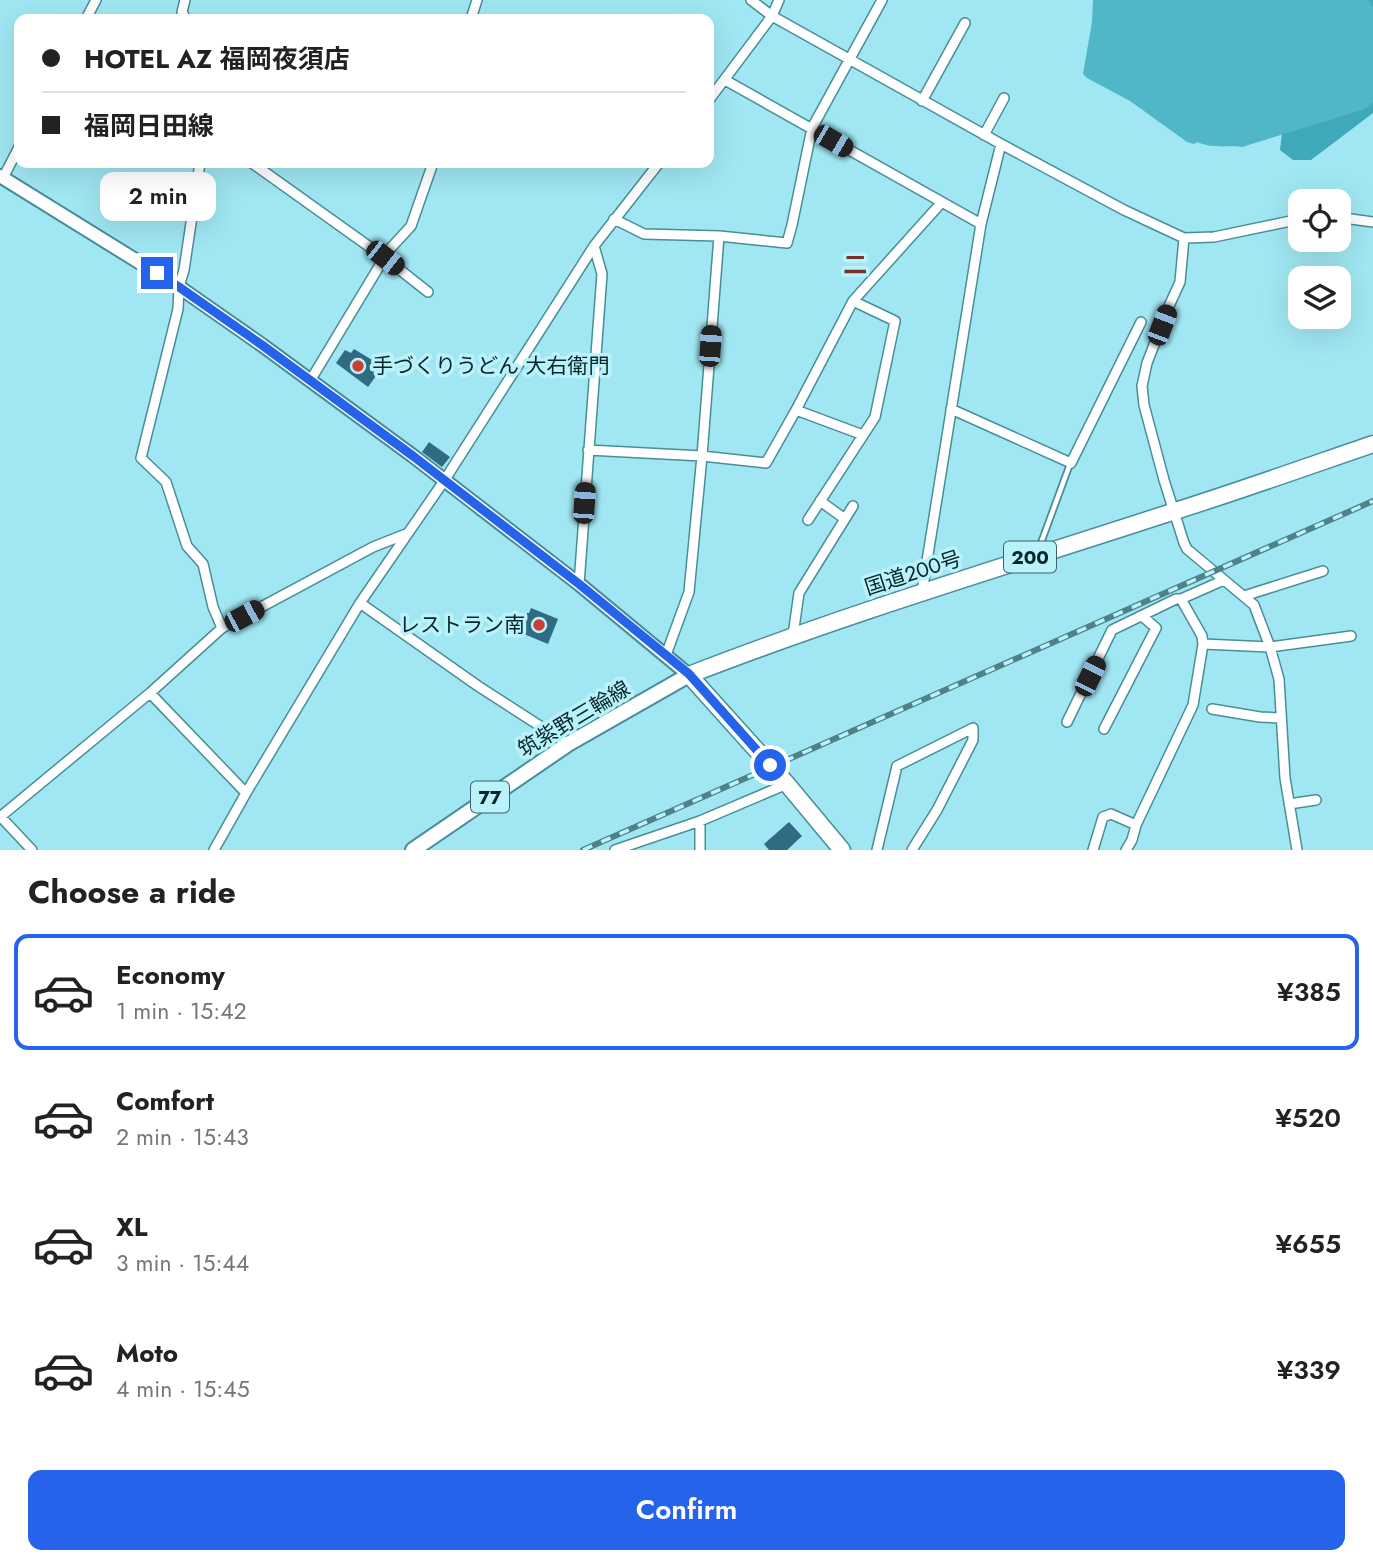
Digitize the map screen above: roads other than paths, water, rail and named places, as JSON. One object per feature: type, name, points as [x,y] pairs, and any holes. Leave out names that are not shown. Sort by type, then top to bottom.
[{"type":"highway","name":"国道200号","points":[[689,674],[793,635],[1373,444]]},
{"type":"highway","points":[[689,674],[788,784],[842,850]]},
{"type":"main road","points":[[1,177],[179,287],[310,381],[413,456],[579,584],[689,674]]},
{"type":"main road","name":"筑紫野三輪線","points":[[413,850],[568,744],[689,674]]},
{"type":"street","points":[[751,0],[772,16],[922,101],[1124,210],[1184,239],[1214,237],[1288,222]]},
{"type":"street","points":[[714,94],[772,16],[779,0]]},
{"type":"street","points":[[614,219],[644,234],[719,236],[787,243],[811,128],[882,0]]},
{"type":"street","points":[[922,101],[965,23]]},
{"type":"street","points":[[725,80],[981,224]]},
{"type":"street","points":[[984,135],[1004,98]]},
{"type":"street","points":[[922,592],[981,224],[1001,144]]},
{"type":"street","points":[[1,177],[14,155]]},
{"type":"street","points":[[199,168],[179,287],[178,309],[141,458],[166,482],[187,546],[204,564],[213,607],[222,628]]},
{"type":"street","points":[[259,168],[428,292]]},
{"type":"street","points":[[310,381],[389,250],[411,226],[431,168]]},
{"type":"street","points":[[214,850],[360,603],[444,481],[594,246],[655,168]]},
{"type":"street","points":[[588,450],[702,456],[766,463],[853,301],[942,202]]},
{"type":"street","points":[[1351,219],[1373,222]]},
{"type":"street","points":[[666,655],[689,592],[719,236]]},
{"type":"street","points":[[1184,239],[1180,282],[1152,352],[1142,386],[1144,405],[1173,512],[1187,549],[1254,605],[1270,647],[1279,679],[1285,778],[1297,850]]},
{"type":"street","points":[[579,584],[602,275],[594,246]]},
{"type":"street","points":[[808,520],[875,417],[895,321],[853,301]]},
{"type":"street","points":[[951,409],[1071,463],[1141,322]]},
{"type":"street","points":[[796,410],[863,435]]},
{"type":"street","points":[[820,501],[845,519]]},
{"type":"street","points":[[793,635],[799,593],[853,506]]},
{"type":"street","points":[[32,850],[0,817],[150,693],[222,628],[373,547],[408,533]]},
{"type":"street","points":[[1244,596],[1323,571]]},
{"type":"street","points":[[1067,722],[1112,630],[1176,599],[1224,580]]},
{"type":"street","points":[[1126,850],[1193,705],[1203,643],[1202,636],[1181,599]]},
{"type":"street","points":[[360,603],[478,686],[568,744]]},
{"type":"street","points":[[1104,729],[1156,628],[1142,615]]},
{"type":"street","points":[[1203,643],[1270,647],[1351,636]]},
{"type":"street","points":[[150,693],[246,793]]},
{"type":"street","points":[[1212,709],[1281,718]]},
{"type":"street","points":[[877,850],[897,766],[973,728],[973,740],[937,810],[912,850]]},
{"type":"street","points":[[615,850],[700,821],[788,784]]},
{"type":"street","points":[[1289,804],[1316,800]]},
{"type":"street","points":[[1093,850],[1103,817],[1111,814],[1136,825]]},
{"type":"street","points":[[700,821],[700,850]]},
{"type":"lane","points":[[1036,555],[1071,463]]},
{"type":"railway","points":[[583,850],[1373,501]]},
{"type":"place","name":"手づくりうどん 大右衛門","points":[[358,366]]},
{"type":"place","name":"レストラン南","points":[[539,625]]},
{"type":"district","name":"二","points":[[855,265]]}]
